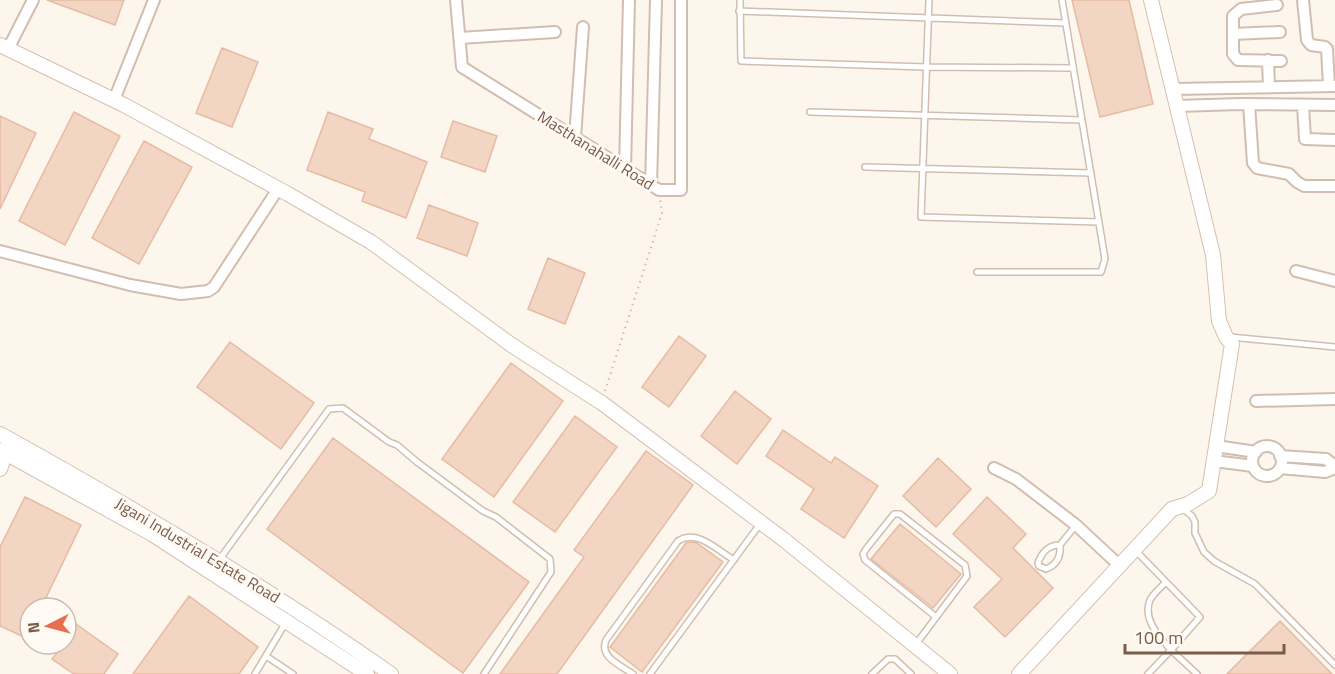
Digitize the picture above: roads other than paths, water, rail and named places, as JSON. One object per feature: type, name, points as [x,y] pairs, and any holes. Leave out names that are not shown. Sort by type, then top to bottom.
[{"type":"street","points":[[33,0],[4,47],[114,100],[371,242],[513,346],[602,403],[761,523],[950,674]]},
{"type":"street","points":[[114,100],[154,0]]},
{"type":"street","name":"Masthanahalli Road","points":[[456,0],[462,67],[655,187]]},
{"type":"street","points":[[625,169],[629,0]]},
{"type":"street","points":[[656,0],[655,187],[681,190],[681,0]]},
{"type":"street","points":[[1019,674],[1172,509],[1188,504],[1209,491],[1232,344],[1226,337],[1220,321],[1213,255],[1151,0]]},
{"type":"street","points":[[1173,89],[1332,86],[1327,49],[1311,45],[1307,40],[1303,0]]},
{"type":"street","points":[[1276,5],[1241,9],[1233,16],[1235,58],[1238,60],[1281,61]]},
{"type":"street","points":[[575,137],[583,27]]},
{"type":"street","points":[[460,38],[555,32]]},
{"type":"street","points":[[1233,34],[1280,32]]},
{"type":"street","points":[[1268,60],[1269,87]]},
{"type":"street","points":[[1239,88],[1244,104],[1253,163],[1257,168],[1290,174],[1304,186],[1335,186]]},
{"type":"street","points":[[1303,105],[1305,140],[1335,140]]},
{"type":"street","points":[[1177,106],[1335,105]]},
{"type":"street","points":[[0,251],[130,285],[181,294],[208,291],[214,287],[278,189]]},
{"type":"street","points":[[1296,271],[1335,281]]},
{"type":"street","points":[[1256,401],[1335,399]]},
{"type":"street","points":[[0,469],[4,444]]},
{"type":"street","name":"Jigani Industrial Estate Road","points":[[4,444],[219,560],[321,625],[391,674]]},
{"type":"street","name":"Jigani Industrial Estate Road","points":[[4,444],[152,534],[367,674]]},
{"type":"street","points":[[1216,446],[1256,452]]},
{"type":"street","points":[[1280,456],[1280,468],[1276,473],[1267,476],[1258,473],[1253,466],[1253,457],[1256,452],[1270,447],[1280,456],[1326,459],[1335,467],[1325,472],[1280,468]]},
{"type":"street","points":[[1214,460],[1253,466]]},
{"type":"street","points":[[994,468],[1016,479],[1076,525],[1120,566]]},
{"type":"lane","points":[[740,0],[741,61],[926,67],[1073,68]]},
{"type":"lane","points":[[929,0],[921,217],[1099,222]]},
{"type":"lane","points":[[977,272],[1101,272],[1105,259],[1062,0]]},
{"type":"lane","points":[[739,11],[1066,23]]},
{"type":"lane","points":[[810,112],[1082,120]]},
{"type":"lane","points":[[865,167],[1091,173]]},
{"type":"lane","points":[[1226,337],[1335,347]]},
{"type":"lane","points":[[219,560],[329,410],[343,408],[389,442],[397,445],[483,511],[496,517],[550,559],[551,572],[484,674]]},
{"type":"lane","points":[[1180,507],[1192,516],[1195,522],[1195,533],[1204,552],[1214,561],[1255,584],[1335,665]]},
{"type":"lane","points":[[915,646],[967,576],[965,565],[900,514],[894,514],[866,549],[863,554],[865,560],[936,617]]},
{"type":"lane","points":[[650,674],[761,523]]},
{"type":"lane","points":[[1060,545],[1053,545],[1044,552],[1039,566],[1046,569],[1058,561],[1061,552],[1060,545],[1076,525]]},
{"type":"lane","points":[[633,674],[605,654],[603,647],[678,541],[686,536],[696,536],[734,560]]},
{"type":"lane","points":[[1135,550],[1200,617],[1148,674]]},
{"type":"lane","points":[[1166,582],[1150,600],[1149,616],[1153,629],[1197,674]]},
{"type":"lane","points":[[255,674],[287,621]]},
{"type":"lane","points":[[266,656],[293,674]]},
{"type":"lane","points":[[872,674],[888,659],[895,659],[911,674]]}]
